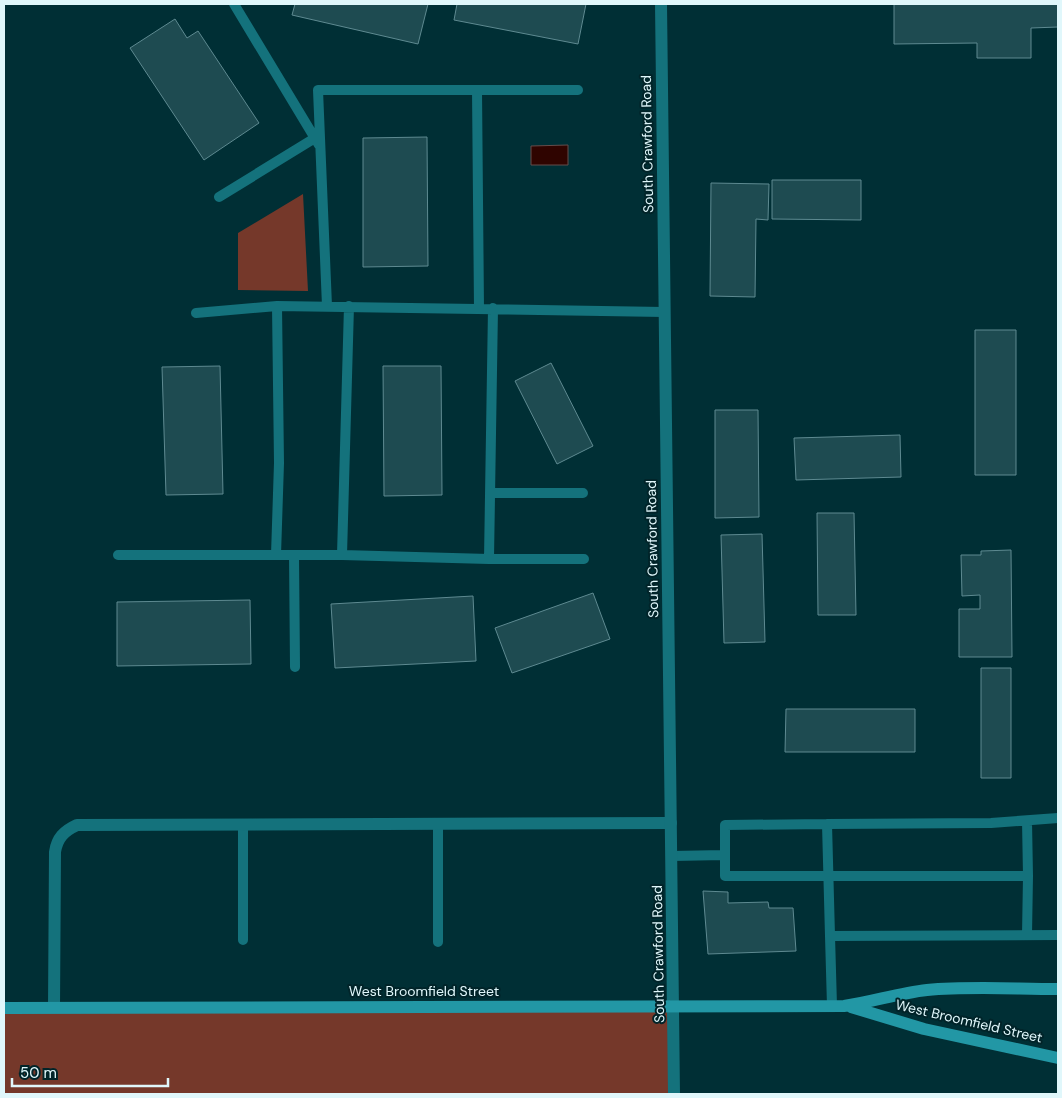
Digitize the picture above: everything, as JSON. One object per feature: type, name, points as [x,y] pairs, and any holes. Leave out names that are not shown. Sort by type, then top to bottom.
[{"type":"main road","name":"West Broomfield Street","points":[[4,1008],[838,1006],[943,989],[1058,989]]},
{"type":"main road","name":"West Broomfield Street","points":[[838,1006],[924,1029],[1058,1058]]},
{"type":"street","name":"South Crawford Road","points":[[661,4],[674,1094]]},
{"type":"street","points":[[54,1007],[55,852],[59,839],[65,832],[77,825],[671,824]]},
{"type":"lane","points":[[234,4],[317,143]]},
{"type":"lane","points":[[327,306],[317,143],[318,90],[578,90]]},
{"type":"lane","points":[[477,90],[478,308]]},
{"type":"lane","points":[[219,197],[317,143]]},
{"type":"lane","points":[[196,313],[277,306],[664,312]]},
{"type":"lane","points":[[276,555],[279,463],[277,306]]},
{"type":"lane","points":[[342,555],[349,306]]},
{"type":"lane","points":[[489,559],[493,308]]},
{"type":"lane","points":[[490,493],[583,493]]},
{"type":"lane","points":[[118,555],[342,555],[489,559],[584,559]]},
{"type":"lane","points":[[294,555],[295,667]]},
{"type":"lane","points":[[1028,876],[724,876],[724,825],[1027,821],[1058,818]]},
{"type":"lane","points":[[1027,821],[1027,935]]},
{"type":"lane","points":[[243,824],[243,940]]},
{"type":"lane","points":[[827,824],[830,936],[838,1006]]},
{"type":"lane","points":[[438,825],[438,942]]},
{"type":"lane","points":[[672,856],[724,855]]},
{"type":"lane","points":[[830,936],[1058,935]]},
{"type":"shaded area","points":[[568,145],[568,165],[531,165],[531,146]]},
{"type":"shaded area","points":[[303,194],[308,291],[238,290],[238,233]]},
{"type":"shaded area","points":[[4,1012],[676,1012],[676,1094],[4,1094]]},
{"type":"building","points":[[295,4],[428,4],[418,44],[292,15]]},
{"type":"building","points":[[457,4],[586,4],[578,44],[454,20]]},
{"type":"building","points":[[894,4],[1058,4],[1058,27],[1031,28],[1031,58],[977,58],[977,43],[894,44]]},
{"type":"building","points":[[175,19],[187,38],[198,31],[259,123],[204,160],[130,48]]},
{"type":"building","points":[[427,137],[428,266],[363,267],[363,138]]},
{"type":"building","points":[[772,180],[861,180],[861,220],[772,219]]},
{"type":"building","points":[[711,183],[769,184],[768,220],[756,219],[755,297],[710,296]]},
{"type":"building","points":[[975,330],[1016,330],[1016,475],[975,475]]},
{"type":"building","points":[[551,363],[593,446],[557,464],[515,381]]},
{"type":"building","points":[[220,366],[223,494],[166,495],[162,367]]},
{"type":"building","points":[[383,366],[441,366],[442,495],[384,496]]},
{"type":"building","points":[[715,410],[758,410],[759,517],[715,518]]},
{"type":"building","points":[[900,435],[901,477],[796,480],[794,438]]},
{"type":"building","points":[[817,513],[854,513],[856,615],[818,615]]},
{"type":"building","points":[[762,534],[765,642],[724,643],[721,535]]},
{"type":"building","points":[[1011,550],[1012,657],[959,657],[959,609],[980,609],[980,595],[962,596],[961,555],[981,555],[981,551]]},
{"type":"building","points":[[593,593],[610,639],[512,673],[495,628]]},
{"type":"building","points":[[473,596],[476,661],[335,668],[331,604]]},
{"type":"building","points":[[250,600],[251,664],[117,666],[117,602]]},
{"type":"building","points":[[981,668],[1011,668],[1011,778],[981,778]]},
{"type":"building","points":[[786,709],[915,709],[915,752],[785,752]]},
{"type":"building","points":[[703,891],[728,892],[728,903],[768,902],[769,908],[793,908],[796,951],[708,954]]}]
